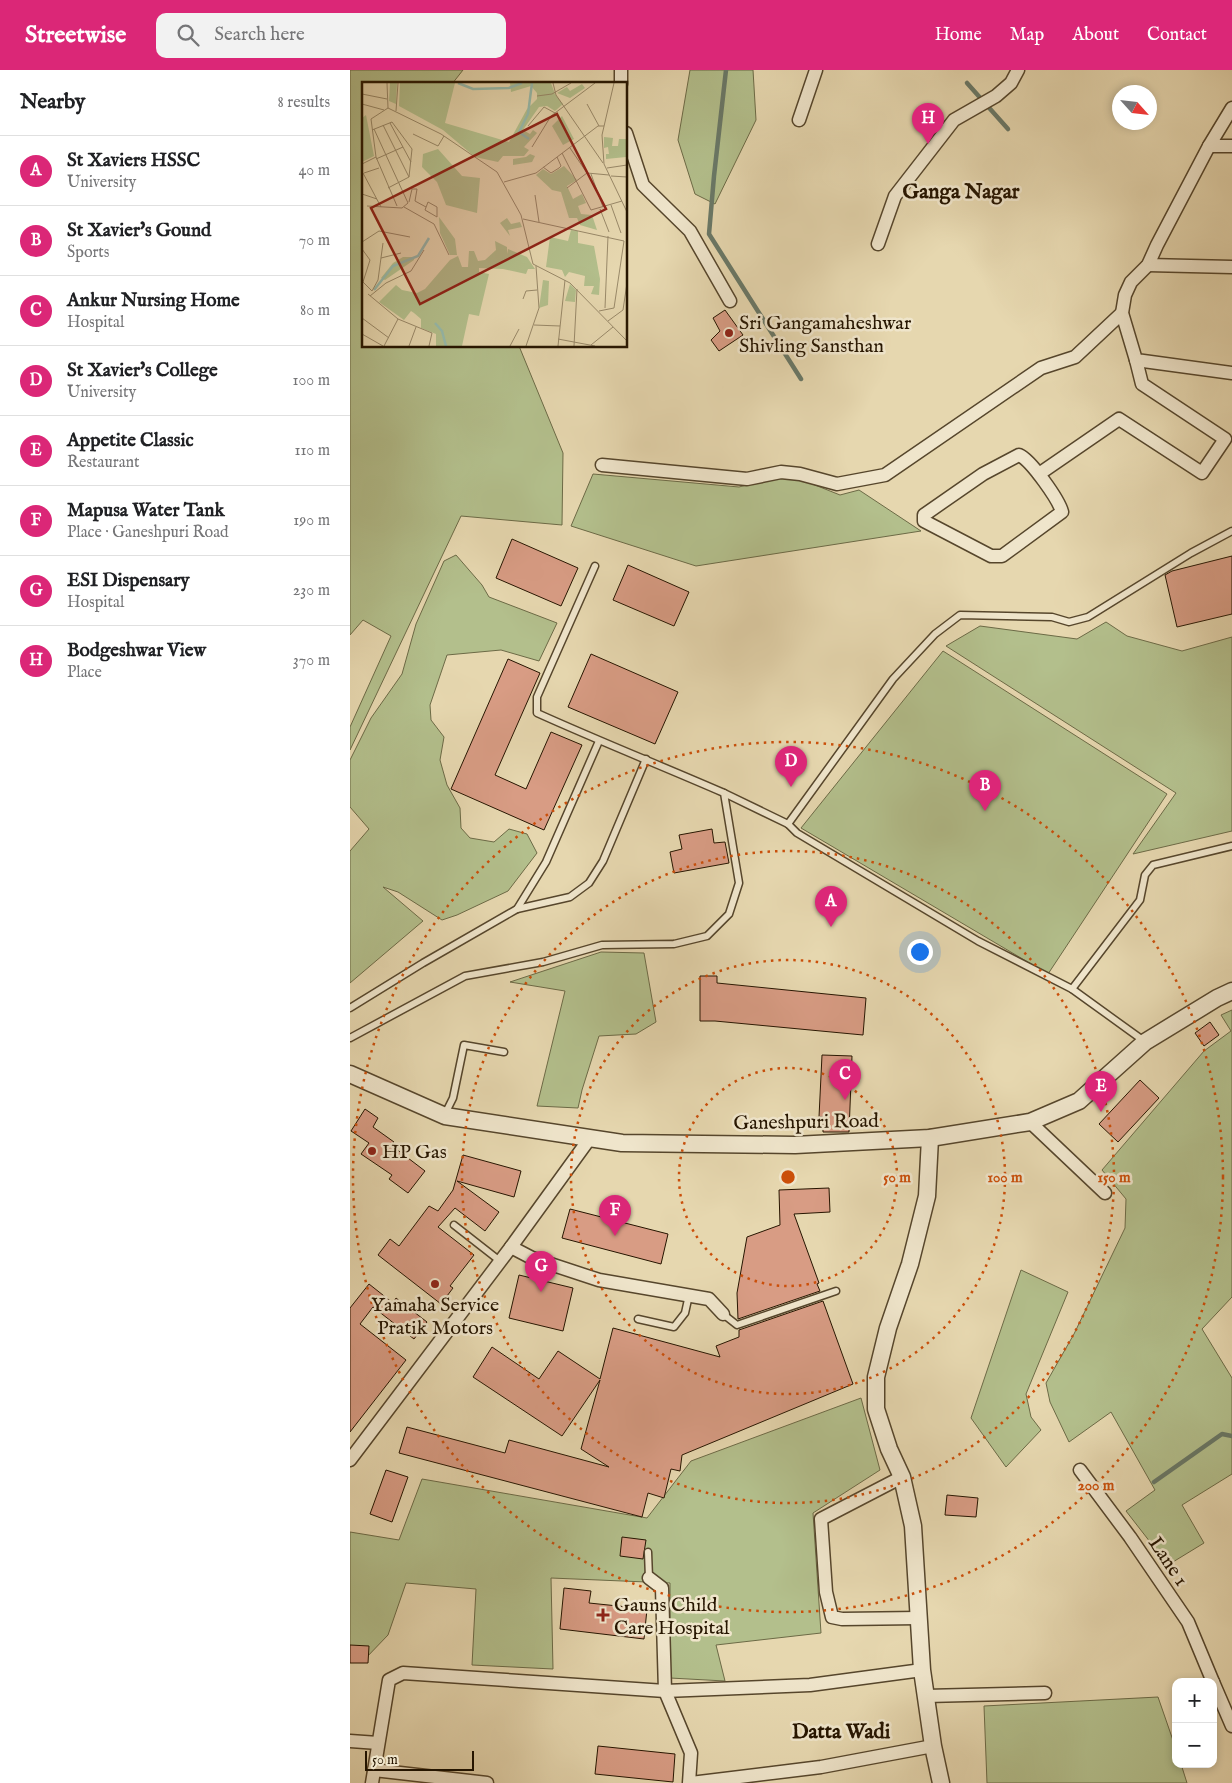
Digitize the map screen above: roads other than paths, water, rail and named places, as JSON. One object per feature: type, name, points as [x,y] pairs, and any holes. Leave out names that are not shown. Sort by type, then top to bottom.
[{"type":"street","points":[[799,120],[816,70]]},
{"type":"street","points":[[878,244],[895,196],[954,120],[996,96],[1011,83],[1018,70]]},
{"type":"street","points":[[1039,474],[1119,419],[1202,473],[1225,439],[1142,384],[1122,313],[1125,295],[1131,282],[1148,265],[1209,146],[1232,108]]},
{"type":"street","points":[[628,139],[643,184],[690,231],[730,302]]},
{"type":"street","points":[[1209,146],[1232,146]]},
{"type":"street","points":[[1148,265],[1232,267]]},
{"type":"street","points":[[602,465],[747,479],[780,472],[800,474],[837,484],[885,475],[1042,368],[1075,357],[1122,313]]},
{"type":"street","points":[[1136,360],[1232,373]]},
{"type":"street","points":[[1020,455],[1026,458],[1039,474],[1062,512],[1002,556],[991,556],[924,521],[924,515],[931,510],[983,474],[1016,456],[1020,455]]},
{"type":"street","name":"Ganeshpuri Road","points":[[350,1074],[445,1116],[622,1143],[795,1145],[930,1138],[1030,1122],[1079,1101],[1146,1042],[1217,998],[1232,991]]},
{"type":"street","points":[[1030,1122],[1105,1192]]},
{"type":"street","points":[[350,1460],[511,1247],[590,1138]]},
{"type":"street","points":[[930,1138],[927,1196],[910,1264],[888,1328],[876,1376],[876,1409],[889,1449],[902,1477],[913,1526],[922,1670],[933,1746],[941,1783]]},
{"type":"street","points":[[511,1247],[532,1258],[599,1280],[710,1299],[723,1314]]},
{"type":"street","name":"Lane 1","points":[[1080,1470],[1130,1536],[1188,1622],[1211,1678]]},
{"type":"street","points":[[902,1477],[821,1519],[826,1592],[832,1617],[842,1619],[919,1618]]},
{"type":"street","points":[[649,1578],[662,1588],[666,1691],[691,1753],[690,1783],[820,1767],[933,1746]]},
{"type":"street","points":[[487,1783],[373,1777],[389,1680],[403,1673],[666,1691],[810,1684],[922,1670]]},
{"type":"street","name":"Lane 1","points":[[1217,1691],[1232,1726]]},
{"type":"street","points":[[926,1696],[1046,1693]]},
{"type":"street","points":[[350,1741],[378,1743]]},
{"type":"lane","points":[[788,824],[893,679],[935,634],[960,615],[1052,617],[1069,622],[1088,617],[1191,553],[1232,531]]},
{"type":"lane","points":[[595,566],[537,697],[537,713],[599,742],[646,759],[724,793],[788,824],[797,833],[978,942],[1072,989],[1146,1042]]},
{"type":"lane","points":[[517,909],[546,862],[599,742]]},
{"type":"lane","points":[[350,1008],[517,909],[570,897],[589,883],[603,861],[646,759]]},
{"type":"lane","points":[[350,1038],[465,976],[544,962],[602,945],[674,944],[707,936],[729,914],[739,883],[724,793]]},
{"type":"lane","points":[[1072,989],[1140,900],[1145,875],[1153,865],[1232,846]]},
{"type":"lane","points":[[445,1116],[453,1098],[464,1045],[504,1052]]},
{"type":"lane","points":[[454,1225],[500,1261]]},
{"type":"lane","points":[[723,1314],[737,1325],[836,1291]]},
{"type":"lane","points":[[638,1319],[674,1327],[685,1313],[689,1295]]},
{"type":"lane","points":[[648,1552],[649,1578]]},
{"type":"waterway","points":[[726,70],[709,234],[801,379]]},
{"type":"waterway","points":[[967,83],[1008,129]]},
{"type":"waterway","points":[[1154,1482],[1222,1434],[1232,1436]]},
{"type":"place","name":"Bodgeshwar View","points":[[928,144]]},
{"type":"place","name":"Sri Gangamaheshwar Shivling Sansthan","points":[[729,333]]},
{"type":"place","name":"St Xavier's College","points":[[791,787]]},
{"type":"place","name":"St Xavier's Gound","points":[[985,811]]},
{"type":"place","name":"St Xaviers HSSC","points":[[831,927]]},
{"type":"place","name":"Ankur Nursing Home","points":[[845,1100]]},
{"type":"place","name":"Appetite Classic","points":[[1101,1112]]},
{"type":"place","name":"HP Gas","points":[[372,1151]]},
{"type":"place","name":"Mapusa Water Tank","points":[[615,1236]]},
{"type":"place","name":"Yamaha Service Pratik Motors","points":[[435,1284]]},
{"type":"place","name":"ESI Dispensary","points":[[541,1292]]},
{"type":"place","name":"Gauns Child Care Hospital","points":[[603,1615]]},
{"type":"district","name":"Ganga Nagar","points":[[961,191]]},
{"type":"district","name":"Datta Wadi","points":[[841,1731]]}]
